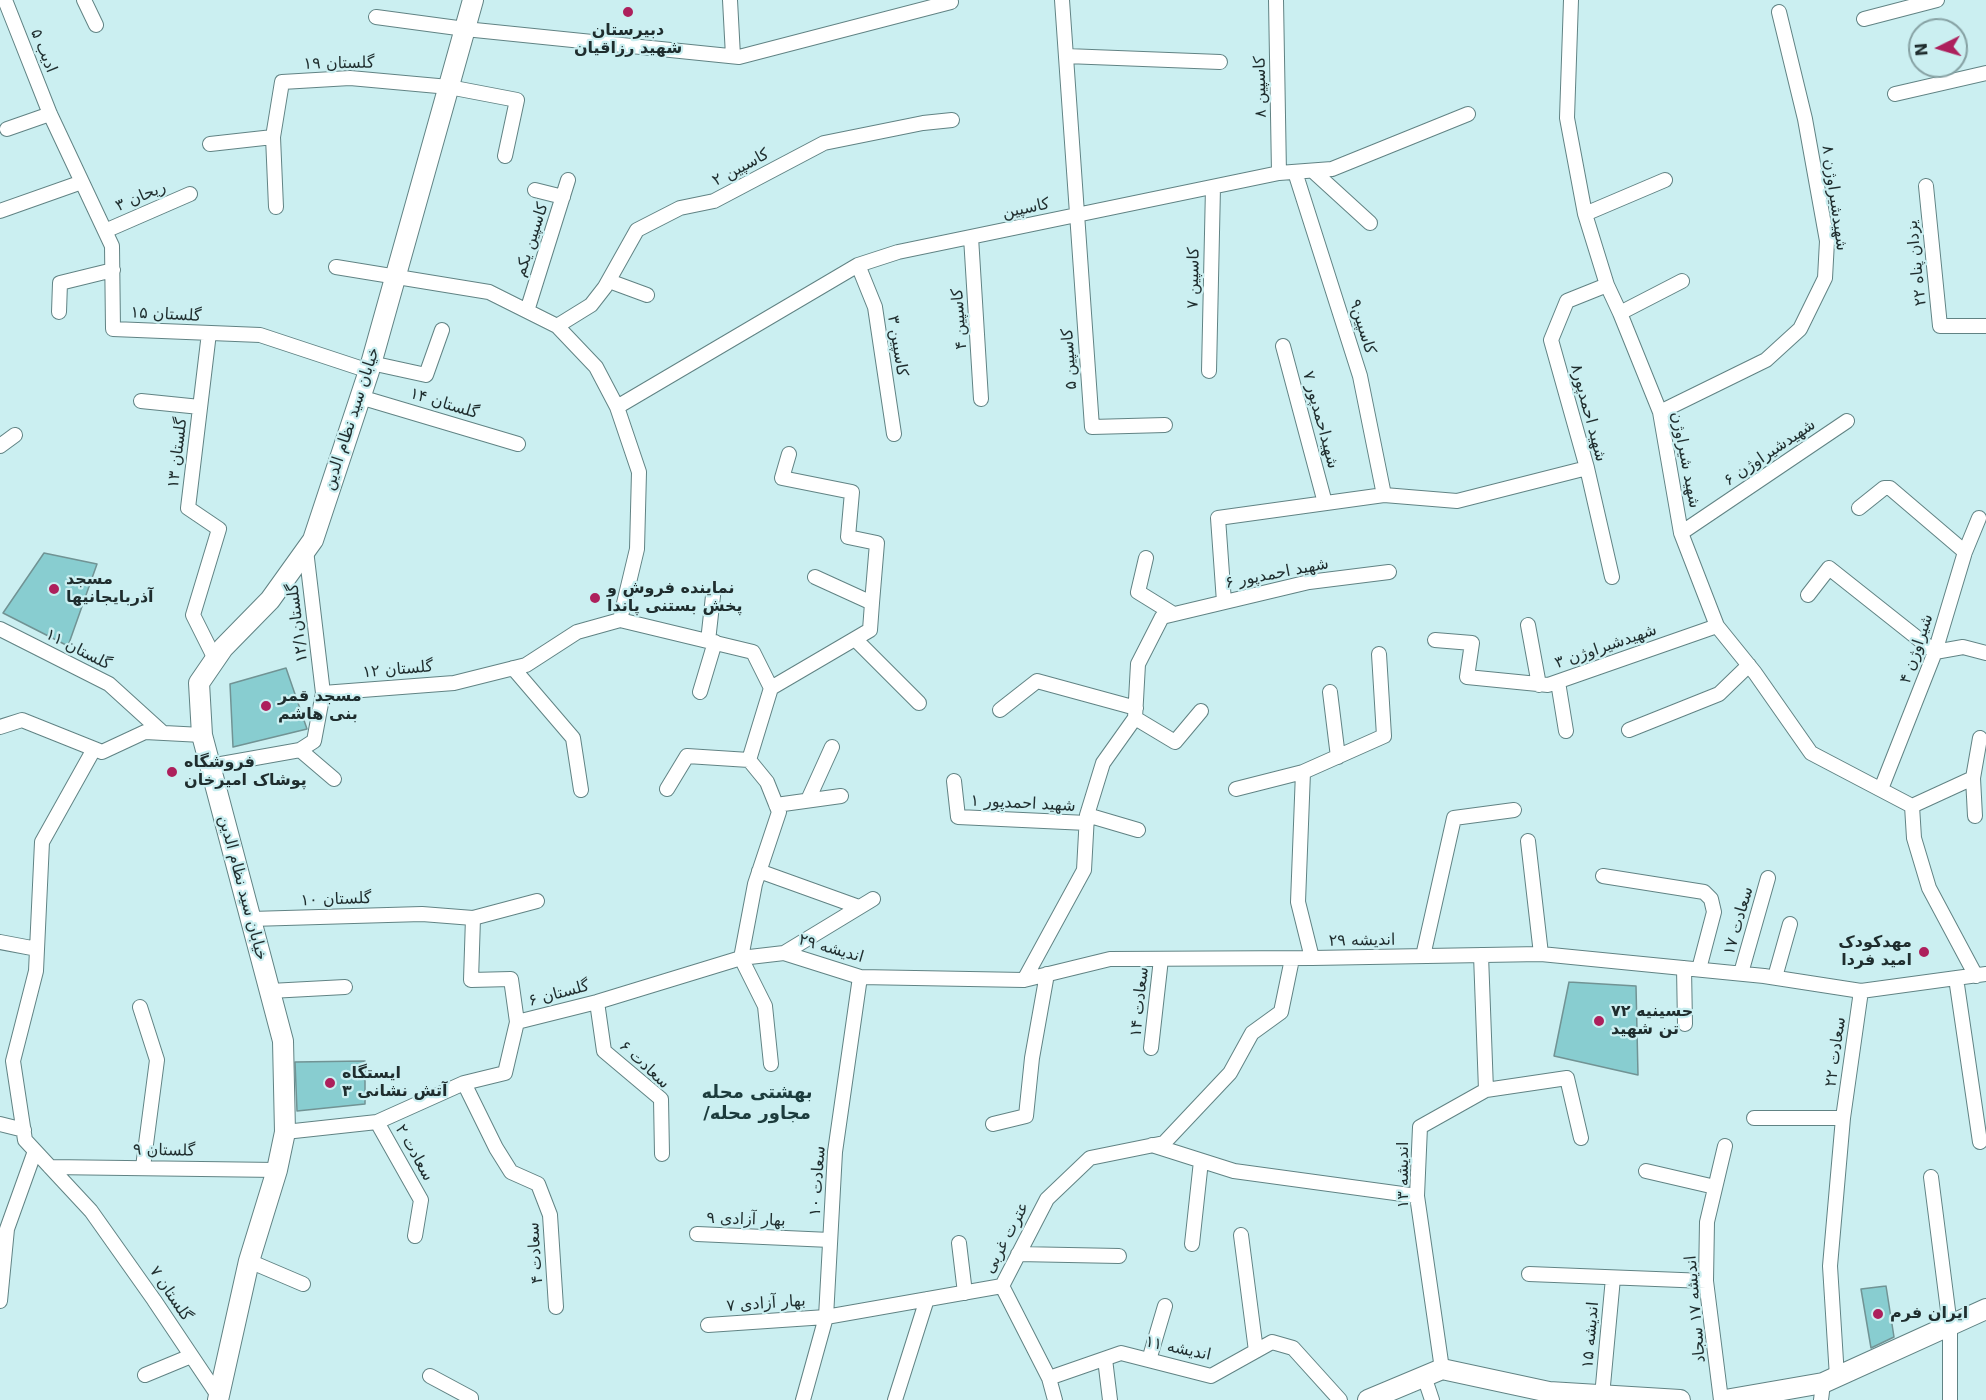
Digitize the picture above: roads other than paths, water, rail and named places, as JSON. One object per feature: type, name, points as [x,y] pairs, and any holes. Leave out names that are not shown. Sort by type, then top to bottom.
[{"type":"main road","name":"خیابان سید نظام الدین","points":[[218,1398],[249,1261],[277,1170],[285,1132],[284,1041],[202,735],[199,683],[223,648],[270,600],[313,540],[370,367],[473,0]]},
{"type":"main road","points":[[1723,1400],[1827,1387],[1986,1309]]},
{"type":"main road","points":[[1368,1400],[1433,1372],[1549,1392],[1680,1400]]},
{"type":"street","name":"ادیب ۵","points":[[5,0],[50,114]]},
{"type":"street","points":[[84,0],[96,25]]},
{"type":"street","points":[[730,0],[733,56]]},
{"type":"street","points":[[1062,0],[1076,216]]},
{"type":"street","name":"کاسپین ۸","points":[[1276,0],[1280,173]]},
{"type":"street","name":"شهید شیراوژن","points":[[1571,0],[1567,118],[1586,214],[1607,285],[1660,412],[1682,533],[1717,626],[1749,665],[1811,753],[1912,806]]},
{"type":"street","points":[[1864,19],[1937,0]]},
{"type":"street","points":[[376,17],[465,29],[740,57],[951,2]]},
{"type":"street","name":"شهیدشیراوژن ۸","points":[[1660,412],[1766,360],[1800,329],[1825,278],[1827,241],[1805,119],[1779,12]]},
{"type":"street","points":[[1066,56],[1220,62]]},
{"type":"street","points":[[1895,94],[1986,73]]},
{"type":"street","name":"گلستان ۱۹","points":[[276,207],[273,137],[282,82],[350,78],[448,87]]},
{"type":"street","points":[[448,87],[517,100],[505,156]]},
{"type":"street","points":[[7,129],[50,114]]},
{"type":"street","name":"گلستان ۱۵","points":[[50,114],[112,246],[113,329],[260,335],[370,367],[426,375],[442,330]]},
{"type":"street","name":"کاسپین","points":[[617,407],[858,265],[898,252],[1280,173],[1332,169],[1468,114]]},
{"type":"street","name":"کاسپین ۲","points":[[557,326],[591,305],[609,281],[637,230],[680,208],[714,201],[824,142],[923,123],[952,120]]},
{"type":"street","points":[[210,144],[273,137]]},
{"type":"street","points":[[1313,171],[1371,223]]},
{"type":"street","name":"کاسپین۹","points":[[1295,172],[1360,376],[1384,495]]},
{"type":"street","name":"کاسپین یکم","points":[[527,311],[568,180]]},
{"type":"street","points":[[1586,214],[1665,180]]},
{"type":"street","points":[[0,211],[82,182]]},
{"type":"street","name":"یزدان پناه ۲۲","points":[[1926,186],[1940,326],[1986,326]]},
{"type":"street","name":"کاسپین ۷","points":[[1209,371],[1213,187]]},
{"type":"street","points":[[534,190],[563,197]]},
{"type":"street","name":"ریحان ۳","points":[[105,231],[190,194]]},
{"type":"street","name":"کاسپین ۵","points":[[1076,216],[1092,427],[1165,425]]},
{"type":"street","name":"کاسپین ۴","points":[[971,237],[981,399]]},
{"type":"street","name":"کاسپین ۳","points":[[858,265],[875,307],[894,434]]},
{"type":"street","points":[[336,267],[489,292],[557,326],[596,367],[617,407],[639,472],[637,549],[620,620],[753,652],[771,688]]},
{"type":"street","points":[[59,312],[60,283],[112,270]]},
{"type":"street","points":[[609,281],[647,295]]},
{"type":"street","points":[[1620,313],[1682,281]]},
{"type":"street","name":"شهید احمدپور۸","points":[[1607,285],[1568,301],[1551,340],[1587,468],[1612,577]]},
{"type":"street","name":"گلستان ۱۳","points":[[209,333],[188,508],[219,529],[193,615],[215,658]]},
{"type":"street","name":"شهیداحمدپور ۷","points":[[1283,346],[1325,503]]},
{"type":"street","name":"گلستان ۱۴","points":[[360,396],[518,444]]},
{"type":"street","points":[[141,401],[200,407]]},
{"type":"street","name":"شهیدشیراوژن ۶","points":[[1682,533],[1847,421]]},
{"type":"street","points":[[0,446],[15,435]]},
{"type":"street","points":[[748,760],[771,688],[870,630],[877,543],[848,537],[852,492],[782,478],[789,454]]},
{"type":"street","points":[[1224,602],[1218,518],[1384,495],[1457,501],[1587,468]]},
{"type":"street","points":[[1859,508],[1884,488],[1890,488],[1965,552]]},
{"type":"street","name":"شیراوژن ۴","points":[[1881,789],[1935,652],[1965,552],[1979,518]]},
{"type":"street","name":"گلستان۱۲/۱","points":[[306,550],[323,693]]},
{"type":"street","points":[[1146,558],[1138,592],[1172,613]]},
{"type":"street","points":[[1808,595],[1829,568],[1935,652],[1963,647],[1986,653]]},
{"type":"street","name":"شهید احمدپور ۶","points":[[1172,613],[1309,582],[1389,572]]},
{"type":"street","points":[[815,577],[872,603]]},
{"type":"street","points":[[700,692],[711,642],[713,596]]},
{"type":"street","points":[[1024,980],[1084,870],[1087,819],[1103,763],[1136,713],[1138,664],[1161,616],[1172,613]]},
{"type":"street","name":"گلستان ۱۲","points":[[323,693],[454,682],[526,665],[577,632],[620,620]]},
{"type":"street","points":[[1528,625],[1539,685]]},
{"type":"street","name":"شهیدشیراوژن ۳","points":[[1435,640],[1472,643],[1467,677],[1548,685],[1717,626]]},
{"type":"street","name":"گلستان ۱۱","points":[[0,629],[110,684],[163,733]]},
{"type":"street","points":[[855,639],[919,703]]},
{"type":"street","points":[[1236,789],[1303,772],[1384,736],[1379,654]]},
{"type":"street","points":[[1629,730],[1719,694],[1749,665]]},
{"type":"street","points":[[513,668],[573,738],[581,790]]},
{"type":"street","points":[[1000,710],[1037,681],[1136,713],[1175,742],[1201,711]]},
{"type":"street","points":[[1558,682],[1566,731]]},
{"type":"street","points":[[1330,692],[1338,757]]},
{"type":"street","points":[[210,766],[300,750],[314,741],[323,693]]},
{"type":"street","points":[[0,727],[22,720],[102,752],[145,732],[202,735]]},
{"type":"street","points":[[1975,816],[1973,778],[1980,738]]},
{"type":"street","points":[[808,800],[832,747]]},
{"type":"street","name":"گلستان ۷","points":[[94,749],[42,842],[36,971],[13,1060],[25,1140],[92,1211],[218,1398]]},
{"type":"street","points":[[300,750],[334,779]]},
{"type":"street","points":[[667,789],[687,756],[748,760],[767,782],[779,812],[754,884],[741,958],[765,1006],[771,1064]]},
{"type":"street","points":[[1303,772],[1298,902],[1312,958]]},
{"type":"street","points":[[1973,778],[1912,806],[1914,838],[1929,888],[1981,975]]},
{"type":"street","name":"شهید احمدپور ۱","points":[[954,781],[958,817],[1087,819]]},
{"type":"street","points":[[776,805],[841,796]]},
{"type":"street","points":[[1423,956],[1454,818],[1514,810]]},
{"type":"street","points":[[1087,819],[1138,830]]},
{"type":"street","points":[[1528,842],[1541,954]]},
{"type":"street","points":[[759,871],[860,908]]},
{"type":"street","points":[[1603,876],[1704,892],[1711,899],[1714,912],[1699,969]]},
{"type":"street","name":"سعادت ۱۷","points":[[1741,973],[1768,878]]},
{"type":"street","points":[[784,953],[873,899]]},
{"type":"street","name":"گلستان ۱۰","points":[[250,919],[422,914],[473,918],[537,901]]},
{"type":"street","points":[[473,918],[471,980],[511,979],[517,1022]]},
{"type":"street","points":[[1775,978],[1790,924]]},
{"type":"street","points":[[0,942],[37,949]]},
{"type":"street","name":"اندیشه ۲۹","points":[[741,958],[784,953],[860,976],[1024,980],[1110,960],[1541,954],[1741,973],[1862,991],[1981,975]]},
{"type":"street","points":[[1481,955],[1486,1090]]},
{"type":"street","name":"گلستان ۶","points":[[285,1132],[377,1122],[464,1083],[505,1072],[517,1022],[597,1002],[741,958]]},
{"type":"street","points":[[1292,958],[1281,1012],[1252,1033],[1230,1073],[1158,1144],[1234,1171],[1417,1196]]},
{"type":"street","name":"سعادت ۱۴","points":[[1151,1048],[1161,959]]},
{"type":"street","points":[[1684,968],[1685,1024]]},
{"type":"street","points":[[993,1124],[1026,1116],[1032,1058],[1047,974]]},
{"type":"street","name":"سعادت ۱۰","points":[[803,1400],[826,1317],[835,1152],[860,976]]},
{"type":"street","points":[[1956,978],[1980,1142]]},
{"type":"street","points":[[270,991],[345,987]]},
{"type":"street","name":"سعادت ۲۲","points":[[1827,1387],[1830,1266],[1843,1118],[1862,991]]},
{"type":"street","name":"سعادت ۶","points":[[597,1002],[604,1051],[661,1099],[662,1154]]},
{"type":"street","points":[[140,1008],[157,1060],[143,1167]]},
{"type":"street","name":"اندیشه ۱۳","points":[[1432,1400],[1433,1372],[1417,1196],[1420,1127],[1486,1090],[1567,1078],[1581,1138]]},
{"type":"street","name":"سعادت ۴","points":[[464,1083],[496,1148],[511,1172],[538,1184],[550,1215],[556,1307]]},
{"type":"street","points":[[1754,1118],[1843,1118]]},
{"type":"street","name":"سعادت ۲","points":[[377,1122],[421,1200],[415,1236]]},
{"type":"street","points":[[0,1124],[24,1130]]},
{"type":"street","name":"عترت غربی","points":[[826,1317],[1002,1286],[1047,1199],[1090,1158],[1158,1144]]},
{"type":"street","name":"اندیشه ۱۷ سجاد","points":[[1723,1400],[1706,1281],[1707,1222],[1725,1146]]},
{"type":"street","points":[[0,1301],[8,1229],[35,1151]]},
{"type":"street","points":[[1192,1244],[1201,1161]]},
{"type":"street","name":"گلستان ۹","points":[[50,1167],[277,1170]]},
{"type":"street","points":[[1646,1171],[1715,1187]]},
{"type":"street","points":[[1931,1177],[1950,1326],[1950,1400]]},
{"type":"street","name":"بهار آزادی ۹","points":[[697,1234],[830,1240]]},
{"type":"street","points":[[1241,1235],[1256,1352]]},
{"type":"street","points":[[959,1243],[965,1293]]},
{"type":"street","points":[[1018,1254],[1119,1256]]},
{"type":"street","points":[[249,1261],[303,1284]]},
{"type":"street","points":[[1529,1274],[1706,1281]]},
{"type":"street","name":"اندیشه ۱۵","points":[[1602,1396],[1613,1278]]},
{"type":"street","points":[[1002,1286],[1049,1378],[1055,1400]]},
{"type":"street","points":[[895,1400],[927,1299]]},
{"type":"street","points":[[1149,1360],[1165,1306]]},
{"type":"street","name":"بهار آزادی ۷","points":[[708,1325],[826,1317]]},
{"type":"street","name":"اندیشه ۱۱","points":[[1105,1359],[1121,1353],[1211,1376],[1272,1342],[1293,1348],[1340,1400]]},
{"type":"street","points":[[145,1375],[191,1356]]},
{"type":"street","points":[[1049,1378],[1105,1359],[1110,1400]]},
{"type":"street","points":[[430,1376],[471,1400]]},
{"type":"place","name":"دبیرستان شهید رزاقیان","points":[[628,12]]},
{"type":"place","name":"مسجد آذربایجانیها","points":[[54,589]]},
{"type":"place","name":"نماینده فروش و پخش بستنی پاندا","points":[[595,598]]},
{"type":"place","name":"مسجد قمر بنی هاشم","points":[[266,706]]},
{"type":"place","name":"فروشگاه پوشاک امیرخان","points":[[172,772]]},
{"type":"place","name":"مهدکودک امید فردا","points":[[1924,952]]},
{"type":"place","name":"حسینیه ۷۲ تن شهید","points":[[1599,1021]]},
{"type":"place","name":"ایستگاه آتش نشانی ۳","points":[[330,1083]]},
{"type":"place","name":"ایران فرم","points":[[1878,1314]]},
{"type":"district","name":"بهشتی محله /مجاور محله","points":[[757,1103]]}]
